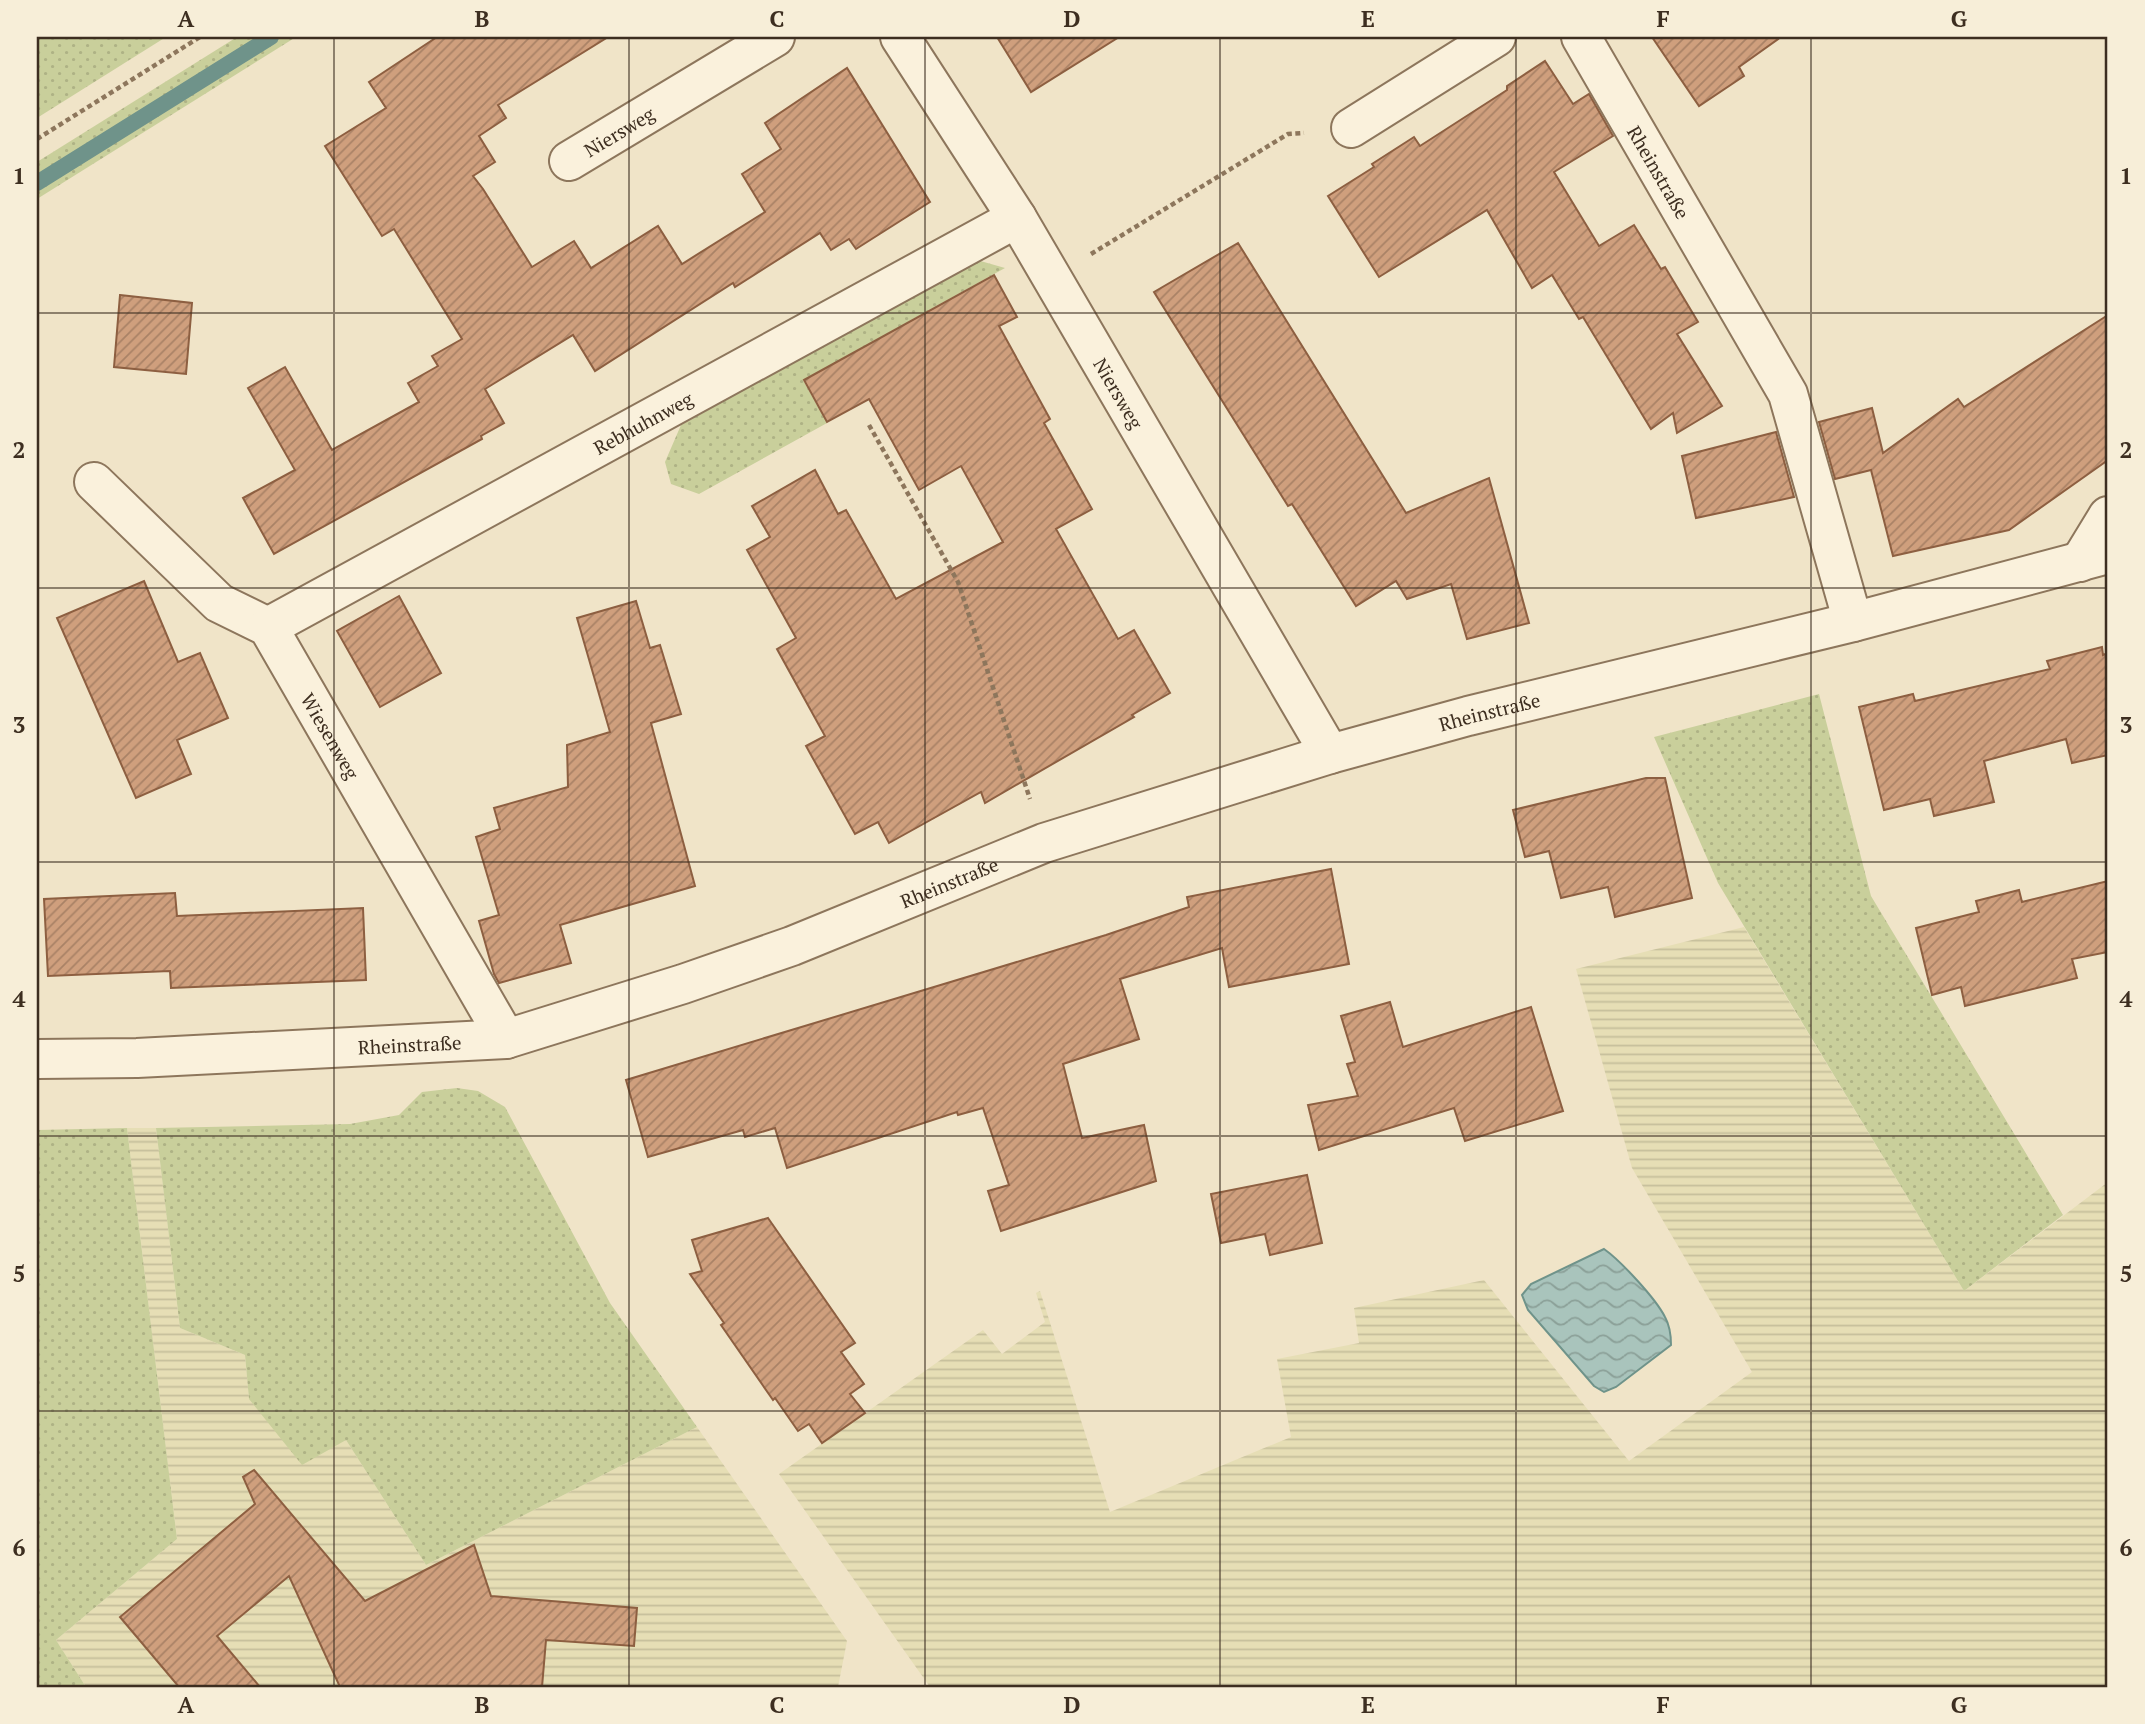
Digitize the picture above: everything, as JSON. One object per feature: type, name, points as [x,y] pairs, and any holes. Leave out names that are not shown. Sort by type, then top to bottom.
[{"type":"street","name":"Niersweg","points":[[569,162],[775,37]]},
{"type":"street","name":"Niersweg","points":[[900,37],[1017,218],[1331,754]]},
{"type":"street","points":[[1351,128],[1496,37]]},
{"type":"street","name":"Rheinstraße","points":[[1581,37],[1788,394],[1853,622]]},
{"type":"street","name":"Rebhuhnweg","points":[[268,627],[1017,218]]},
{"type":"street","points":[[94,482],[219,603],[268,627]]},
{"type":"street","points":[[2094,558],[2108,516]]},
{"type":"street","name":"Rheinstraße","points":[[37,1059],[137,1058],[506,1039],[683,984],[792,946],[1044,843],[1331,754],[1468,716],[1853,622],[2094,558]]},
{"type":"street","name":"Wiesenweg","points":[[268,627],[506,1039]]},
{"type":"path","points":[[37,139],[200,37]]},
{"type":"path","points":[[1051,278],[1288,134],[1351,128]]},
{"type":"path","points":[[869,425],[958,582],[1044,843]]},
{"type":"shaded area","points":[[1744,927],[1964,1291],[2108,1182],[2108,1687],[930,1687],[779,1474],[983,1330],[1002,1354],[1045,1322],[1036,1293],[1040,1291],[1110,1512],[1291,1437],[1277,1359],[1359,1343],[1354,1308],[1484,1280],[1629,1461],[1752,1372],[1632,1168],[1576,969]]},
{"type":"shaded area","points":[[127,1128],[156,1128],[180,1328],[245,1355],[249,1399],[346,1440],[426,1565],[697,1427],[847,1641],[838,1687],[86,1687],[56,1640],[177,1539]]},
{"type":"green space","points":[[37,37],[166,37],[37,118]]},
{"type":"green space","points":[[237,37],[296,37],[37,199],[37,162]]},
{"type":"green space","points":[[977,260],[1005,268],[803,380],[827,423],[699,494],[671,484],[665,462],[681,425]]},
{"type":"green space","points":[[1819,694],[1871,896],[2063,1215],[1964,1291],[1718,883],[1654,737]]},
{"type":"green space","points":[[457,1088],[478,1091],[505,1107],[610,1303],[697,1427],[426,1565],[346,1440],[302,1465],[249,1399],[245,1355],[180,1328],[156,1128],[350,1124],[399,1115],[422,1092]]},
{"type":"green space","points":[[127,1128],[177,1539],[56,1640],[86,1687],[37,1687],[37,1130]]},
{"type":"water","points":[[1604,1249],[1654,1300],[1667,1320],[1671,1345],[1616,1387],[1604,1392],[1594,1386],[1528,1310],[1522,1295],[1531,1284]]},
{"type":"building","points":[[437,37],[608,37],[498,105],[506,118],[479,136],[495,162],[473,176],[532,267],[574,241],[591,268],[658,226],[682,264],[765,212],[742,174],[781,149],[765,123],[847,68],[930,202],[856,249],[849,239],[831,250],[820,233],[735,287],[733,283],[595,371],[573,335],[485,389],[504,423],[481,436],[482,439],[274,554],[243,498],[295,470],[248,388],[285,367],[332,450],[419,402],[408,383],[438,366],[432,356],[462,339],[394,229],[382,236],[325,146],[386,108],[369,82]]},
{"type":"building","points":[[997,37],[1119,37],[1031,92]]},
{"type":"building","points":[[1652,37],[1781,37],[1739,67],[1744,76],[1699,106]]},
{"type":"building","points":[[1545,61],[1573,104],[1589,94],[1613,136],[1554,172],[1599,246],[1634,225],[1661,269],[1665,267],[1698,322],[1677,334],[1722,406],[1677,433],[1673,413],[1651,429],[1583,317],[1579,319],[1552,275],[1532,288],[1487,210],[1379,277],[1328,196],[1374,167],[1372,164],[1414,137],[1420,146],[1507,90],[1507,86]]},
{"type":"building","points":[[1238,243],[1406,513],[1489,478],[1529,623],[1467,639],[1451,584],[1407,599],[1396,581],[1356,606],[1292,504],[1288,506],[1154,292]]},
{"type":"building","points":[[994,275],[1017,317],[999,326],[1050,419],[1044,423],[1092,509],[1056,529],[1118,639],[1134,630],[1170,693],[1132,715],[1134,717],[985,803],[981,792],[889,843],[878,822],[855,834],[806,746],[825,736],[777,649],[796,638],[747,550],[770,537],[752,506],[815,470],[838,514],[846,510],[896,599],[1003,542],[961,466],[919,490],[869,399],[827,422],[804,380]]},
{"type":"building","points":[[120,295],[192,303],[186,374],[114,367]]},
{"type":"building","points":[[2108,315],[2108,460],[2009,530],[1893,556],[1871,470],[1835,479],[1819,422],[1872,408],[1883,453],[1958,399],[1964,407]]},
{"type":"building","points":[[1776,432],[1794,497],[1696,518],[1682,456]]},
{"type":"building","points":[[144,581],[178,662],[200,653],[228,718],[177,740],[191,774],[136,798],[57,618]]},
{"type":"building","points":[[399,596],[441,673],[380,707],[337,631]]},
{"type":"building","points":[[636,601],[650,648],[660,645],[681,714],[651,723],[695,886],[560,925],[571,963],[499,983],[479,921],[499,915],[476,837],[500,829],[494,808],[568,787],[567,745],[610,732],[577,618]]},
{"type":"building","points":[[2102,647],[2103,655],[2108,653],[2108,755],[2072,763],[2066,739],[1984,761],[1994,802],[1934,816],[1930,799],[1884,810],[1859,707],[1913,694],[1915,701],[2050,669],[2047,661]]},
{"type":"building","points":[[1646,778],[1665,778],[1692,898],[1615,917],[1608,887],[1561,898],[1549,851],[1525,857],[1513,810]]},
{"type":"building","points":[[1331,869],[1349,964],[1229,987],[1222,948],[1120,979],[1139,1039],[1063,1064],[1082,1138],[1144,1125],[1156,1181],[1001,1231],[988,1191],[1009,1185],[983,1108],[958,1115],[957,1112],[787,1168],[775,1128],[745,1137],[743,1130],[648,1157],[626,1080],[1106,935],[1189,907],[1187,897]]},
{"type":"building","points":[[2108,881],[2108,952],[2072,959],[2077,978],[1965,1006],[1961,987],[1932,995],[1916,928],[1979,912],[1976,901],[2019,890],[2022,902]]},
{"type":"building","points":[[175,893],[177,916],[363,908],[366,980],[171,988],[170,971],[48,976],[44,899]]},
{"type":"building","points":[[1390,1002],[1403,1047],[1531,1007],[1563,1111],[1465,1141],[1454,1108],[1319,1150],[1308,1105],[1358,1096],[1347,1064],[1355,1062],[1341,1016]]},
{"type":"building","points":[[1307,1175],[1322,1243],[1270,1255],[1265,1234],[1221,1243],[1211,1194]]},
{"type":"building","points":[[768,1218],[855,1343],[841,1352],[864,1384],[850,1394],[865,1413],[822,1443],[809,1424],[798,1431],[775,1398],[773,1400],[721,1325],[724,1323],[690,1274],[702,1271],[692,1240]]},
{"type":"building","points":[[254,1470],[365,1601],[474,1545],[491,1596],[637,1608],[634,1646],[546,1640],[542,1687],[340,1687],[289,1576],[217,1636],[260,1687],[179,1687],[120,1617],[255,1504],[243,1477]]},
{"type":"waterway","points":[[37,183],[271,37]]}]
